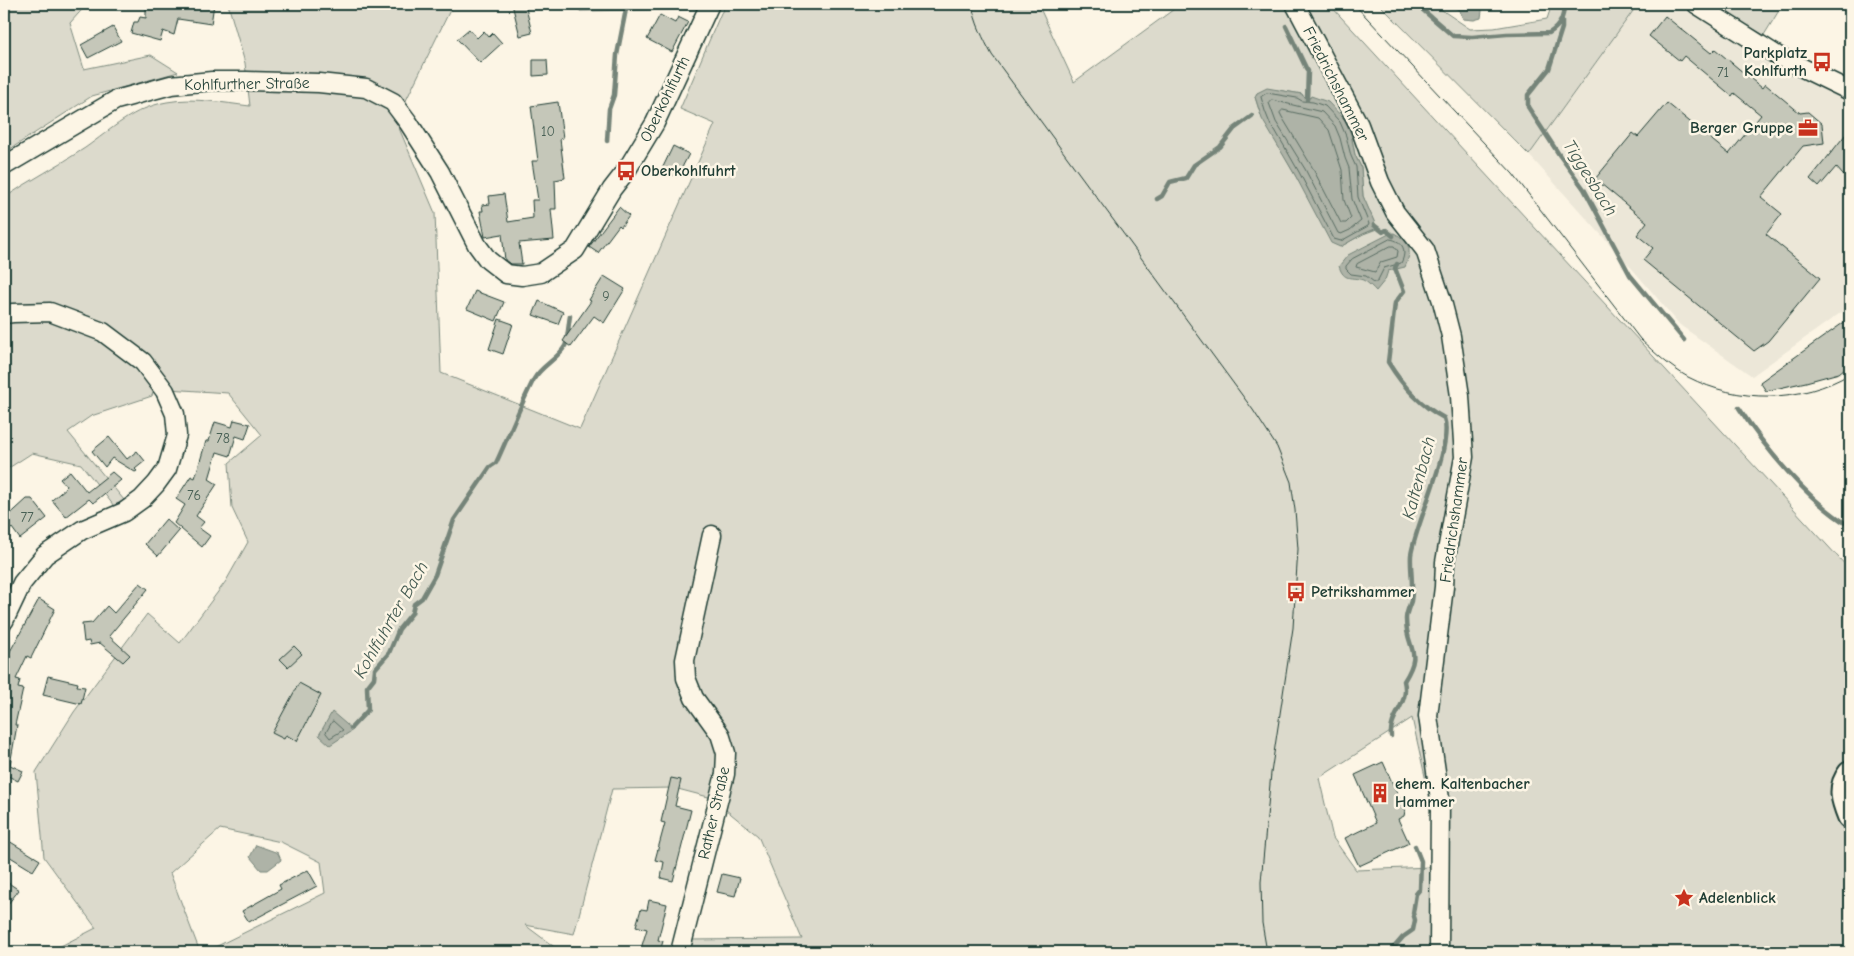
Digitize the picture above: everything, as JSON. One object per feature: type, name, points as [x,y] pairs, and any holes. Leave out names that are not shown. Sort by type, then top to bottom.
[{"type":"main road","points":[[1850,774],[1844,783],[1843,793],[1850,816]]},
{"type":"street","name":"Oberkohlfurth","points":[[440,172],[477,245],[488,260],[506,274],[522,276],[541,273],[575,250],[612,189],[626,171],[655,124],[710,4]]},
{"type":"street","name":"Friedrichshammer","points":[[1295,4],[1359,125],[1380,182],[1395,212],[1425,250],[1442,301],[1451,336],[1459,387],[1464,457],[1445,562],[1444,587],[1428,716],[1440,800],[1439,952]]},
{"type":"street","points":[[1696,4],[1778,56],[1850,91]]},
{"type":"street","name":"Kohlfurther Straße","points":[[4,166],[116,100],[171,85],[212,81],[247,81],[319,83],[366,88],[393,102],[440,172]]},
{"type":"street","points":[[4,314],[13,312],[50,312],[102,332],[143,362],[166,391],[175,414],[177,435],[167,468],[146,494],[124,512],[82,530],[45,556],[22,583],[4,621]]},
{"type":"street","name":"Rather Straße","points":[[680,952],[725,774],[726,753],[720,734],[694,698],[686,678],[685,660],[712,535]]},
{"type":"shaded area","points":[[4,4],[87,4],[70,23],[84,69],[151,55],[178,72],[92,96],[4,153]]},
{"type":"shaded area","points":[[228,4],[453,4],[396,121],[435,213],[441,373],[580,429],[715,124],[680,109],[721,13],[727,4],[1038,4],[1074,82],[1181,4],[1329,4],[1850,570],[1850,952],[689,952],[687,940],[802,939],[758,836],[720,805],[716,799],[674,788],[612,789],[574,934],[525,925],[561,952],[205,952],[325,893],[321,862],[281,842],[220,829],[170,873],[200,952],[49,952],[96,928],[44,857],[36,772],[74,712],[147,614],[180,643],[226,581],[248,542],[232,508],[229,463],[262,435],[228,393],[154,388],[152,396],[91,416],[68,432],[124,500],[114,506],[81,464],[32,453],[4,471],[4,198],[85,148],[123,120],[144,109],[167,102],[188,100],[250,106],[245,63]],"holes":[[[1277,90],[1302,94],[1302,96],[1310,98],[1351,134],[1355,155],[1361,167],[1363,196],[1377,229],[1363,234],[1340,247],[1295,175],[1260,113],[1255,97],[1257,93]],[[1412,718],[1434,817],[1431,867],[1356,870],[1333,838],[1319,778]]]},
{"type":"shaded area","points":[[575,4],[700,4],[698,9],[580,11]]},
{"type":"shaded area","points":[[1379,4],[1433,4],[1470,29],[1494,28],[1547,19],[1552,4],[1638,4],[1529,155]]},
{"type":"shaded area","points":[[1638,4],[1685,4],[1789,72],[1850,98],[1850,306],[1752,376],[1680,325],[1635,272],[1529,155]]},
{"type":"shaded area","points":[[1710,4],[1783,4],[1764,35]]},
{"type":"water","points":[[1449,4],[1483,4],[1481,18],[1474,20],[1463,19],[1460,11]]},
{"type":"water","points":[[1267,88],[1302,94],[1310,98],[1311,96],[1328,102],[1345,120],[1351,134],[1355,155],[1361,167],[1363,196],[1377,228],[1340,247],[1331,243],[1295,175],[1262,119],[1255,97],[1257,93]]},
{"type":"water","points":[[1394,233],[1407,243],[1409,256],[1405,267],[1388,271],[1385,280],[1376,291],[1365,281],[1348,278],[1343,274],[1339,266],[1348,255]]},
{"type":"water","points":[[332,712],[353,730],[330,745],[319,735]]},
{"type":"water","points":[[256,845],[278,853],[281,860],[268,870],[261,870],[250,857]]},
{"type":"building","points":[[146,4],[214,4],[211,24],[178,19],[174,35],[163,31],[160,41],[131,33],[134,22],[138,22],[140,17],[146,18]]},
{"type":"building","points":[[512,4],[525,4],[532,33],[520,36]]},
{"type":"building","points":[[660,15],[675,23],[678,17],[688,22],[672,52],[647,39]]},
{"type":"building","points":[[1665,16],[1711,53],[1715,49],[1762,88],[1765,84],[1800,113],[1808,112],[1822,124],[1824,143],[1803,146],[1761,197],[1782,214],[1766,234],[1820,278],[1768,341],[1754,351],[1643,260],[1653,248],[1637,235],[1647,222],[1595,179],[1633,133],[1638,137],[1667,103],[1729,154],[1761,115],[1734,93],[1732,96],[1684,56],[1680,61],[1649,36]]},
{"type":"building","points":[[113,27],[121,41],[88,58],[81,45]]},
{"type":"building","points":[[469,29],[477,38],[484,31],[489,37],[493,33],[502,43],[480,63],[457,39]]},
{"type":"building","points":[[533,60],[547,60],[548,75],[533,76]]},
{"type":"building","points":[[558,102],[563,138],[560,139],[565,178],[555,180],[556,209],[551,209],[554,240],[519,243],[522,264],[510,264],[505,260],[502,234],[485,237],[480,211],[483,211],[482,205],[490,204],[489,196],[504,194],[508,222],[533,218],[532,200],[538,200],[532,161],[538,161],[531,106]]},
{"type":"building","points":[[1850,129],[1850,183],[1836,167],[1819,187],[1810,179]]},
{"type":"building","points":[[673,146],[689,154],[677,177],[662,169]]},
{"type":"building","points":[[619,207],[629,216],[621,227],[619,225],[598,253],[589,247]]},
{"type":"building","points":[[604,276],[625,289],[604,323],[594,316],[571,347],[563,341],[591,301],[589,300]]},
{"type":"building","points":[[475,291],[504,302],[496,321],[467,309]]},
{"type":"building","points":[[539,301],[563,312],[558,324],[533,315]]},
{"type":"building","points":[[1850,318],[1850,364],[1839,373],[1766,391],[1760,382]]},
{"type":"building","points":[[499,319],[513,324],[503,354],[489,349]]},
{"type":"building","points":[[234,420],[250,424],[245,439],[236,436],[230,456],[217,452],[209,479],[217,484],[196,516],[204,522],[199,528],[210,536],[202,547],[174,523],[185,505],[176,499],[191,476],[195,478],[206,441],[209,441],[215,422],[232,427]]},
{"type":"building","points":[[109,437],[127,459],[137,451],[145,461],[135,469],[137,471],[135,472],[112,458],[105,467],[92,451]]},
{"type":"building","points":[[70,471],[87,492],[112,472],[121,480],[93,503],[89,499],[66,517],[52,500],[67,487],[60,479]]},
{"type":"building","points":[[27,499],[32,499],[47,518],[20,539],[12,528],[4,535],[4,520]]},
{"type":"building","points":[[166,519],[179,531],[158,556],[145,544]]},
{"type":"building","points":[[140,583],[148,589],[109,636],[130,655],[123,662],[100,643],[90,645],[89,641],[84,642],[82,624],[92,623],[107,606],[114,613]]},
{"type":"building","points":[[39,599],[55,609],[31,658],[27,656],[16,679],[20,680],[18,688],[23,689],[15,725],[17,725],[10,765],[23,771],[18,781],[4,774],[8,767],[4,766],[4,676],[6,677],[10,656],[8,655]]},
{"type":"building","points":[[294,646],[302,654],[288,667],[280,659]]},
{"type":"building","points":[[48,676],[78,683],[77,686],[85,687],[81,704],[43,695]]},
{"type":"building","points":[[299,683],[321,695],[297,741],[286,735],[284,739],[272,733]]},
{"type":"building","points":[[1383,762],[1405,811],[1404,816],[1398,819],[1409,843],[1359,866],[1345,838],[1376,823],[1355,775]]},
{"type":"building","points":[[671,778],[681,780],[675,806],[691,810],[673,881],[661,878],[664,862],[655,860],[665,823],[661,822]]},
{"type":"building","points":[[4,838],[40,860],[33,871],[4,853]]},
{"type":"building","points":[[308,870],[317,886],[249,922],[242,911],[281,889],[279,885]]},
{"type":"building","points":[[722,874],[740,878],[735,896],[717,892]]},
{"type":"building","points":[[4,880],[19,890],[4,909]]},
{"type":"building","points":[[649,900],[667,904],[658,940],[663,941],[660,952],[640,952],[647,929],[636,926],[641,909],[647,910]]},
{"type":"waterway","name":"Kohlfuhrter Bach","points":[[607,141],[609,109],[614,95],[617,55],[627,4]]},
{"type":"waterway","name":"Kaltenbach","points":[[1416,4],[1453,36],[1472,37],[1549,33],[1561,21],[1565,4]]},
{"type":"waterway","name":"Tiggesbach","points":[[1562,21],[1562,28],[1549,69],[1528,95],[1528,107],[1584,189],[1630,275],[1684,340]]},
{"type":"waterway","name":"Kaltenbach","points":[[1286,26],[1308,71],[1307,100]]},
{"type":"waterway","points":[[1157,199],[1162,196],[1170,182],[1186,178],[1194,165],[1220,147],[1234,129],[1252,116]]},
{"type":"waterway","name":"Kaltenbach","points":[[1374,225],[1383,232],[1386,230],[1393,236]]},
{"type":"waterway","name":"Kaltenbach","points":[[1391,736],[1393,722],[1404,696],[1404,681],[1413,662],[1406,619],[1412,595],[1411,555],[1439,465],[1446,431],[1444,418],[1413,394],[1399,379],[1388,362],[1395,303],[1404,291],[1395,268],[1397,264]]},
{"type":"waterway","name":"Kohlfuhrter Bach","points":[[351,728],[368,710],[367,687],[374,678],[375,669],[389,653],[399,629],[412,613],[414,604],[422,598],[435,575],[454,520],[490,467],[496,463],[537,374],[565,346],[570,316]]},
{"type":"waterway","name":"Tiggesbach","points":[[1739,408],[1775,457],[1804,489],[1835,516],[1850,526]]},
{"type":"waterway","name":"Kaltenbach","points":[[1390,952],[1403,937],[1413,930],[1416,894],[1420,889],[1421,861],[1415,846]]},
{"type":"tram line","points":[[972,4],[977,24],[992,55],[1253,410],[1277,447],[1291,482],[1298,549],[1293,628],[1271,773],[1261,882],[1262,923],[1267,952]]},
{"type":"tram line","points":[[1354,4],[1513,174],[1640,339],[1681,373],[1707,386],[1728,392],[1769,396],[1790,395],[1811,390],[1831,384],[1850,374]]},
{"type":"place","name":"Parkplatz Kohlfurth","points":[[1822,62]]},
{"type":"place","name":"Berger Gruppe","points":[[1808,128]]},
{"type":"place","name":"Oberkohlfuhrt","points":[[626,171]]},
{"type":"place","name":"Petrikshammer","points":[[1296,592]]},
{"type":"place","name":"ehem. Kaltenbacher Hammer","points":[[1380,793]]},
{"type":"place","name":"Adelenblick","points":[[1684,898]]}]
